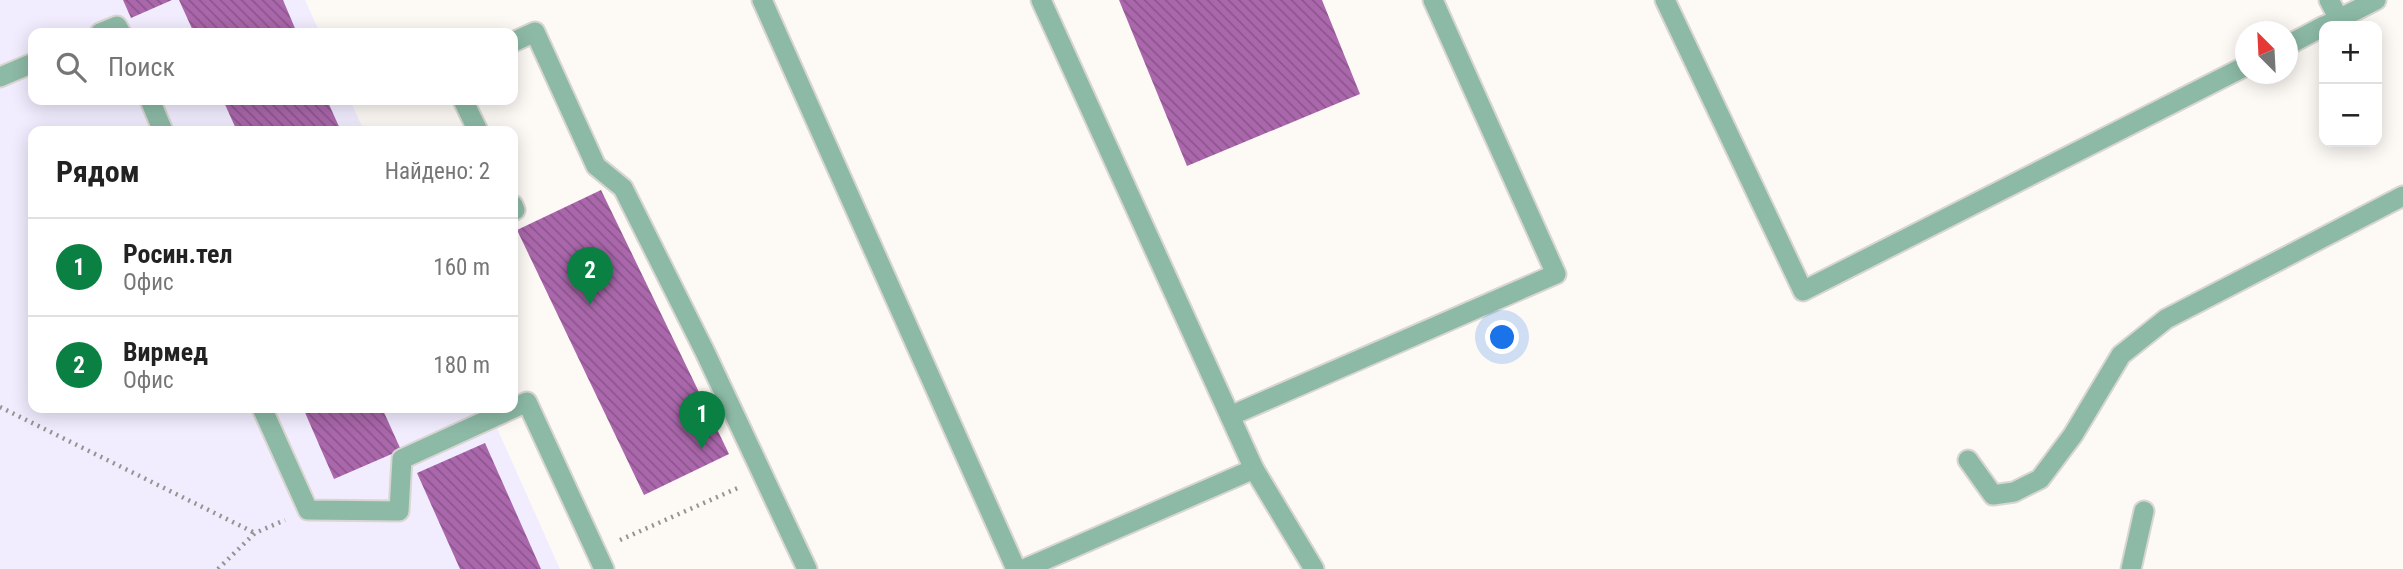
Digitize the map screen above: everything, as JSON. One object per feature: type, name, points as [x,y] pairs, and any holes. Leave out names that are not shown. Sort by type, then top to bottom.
[{"type":"lane","points":[[762,0],[1016,569]]},
{"type":"lane","points":[[1041,0],[1254,469],[1314,569]]},
{"type":"lane","points":[[1230,416],[1556,274],[1433,0]]},
{"type":"lane","points":[[1665,0],[1803,291],[2235,71]]},
{"type":"lane","points":[[2329,0],[2329,21]]},
{"type":"lane","points":[[2335,21],[2376,0]]},
{"type":"lane","points":[[2298,40],[2319,29]]},
{"type":"lane","points":[[518,40],[535,32],[596,166],[623,188],[705,352],[807,569]]},
{"type":"lane","points":[[0,78],[28,65]]},
{"type":"lane","points":[[152,105],[161,126]]},
{"type":"lane","points":[[465,105],[476,126]]},
{"type":"lane","points":[[1968,460],[1993,495],[2014,492],[2040,479],[2073,435],[2121,355],[2166,319],[2403,197]]},
{"type":"lane","points":[[518,406],[527,402],[600,560]]},
{"type":"lane","points":[[264,413],[308,510],[399,511],[402,459],[503,413]]},
{"type":"lane","points":[[1024,569],[1254,469]]},
{"type":"lane","points":[[2131,569],[2144,511]]},
{"type":"path","points":[[0,407],[255,533]]},
{"type":"path","points":[[600,560],[763,476]]},
{"type":"path","points":[[218,569],[255,533],[286,520]]},
{"type":"shaded area","points":[[0,0],[305,0],[318,28],[28,28],[28,105],[352,105],[362,126],[28,126],[28,413],[490,413],[560,569],[0,569]]},
{"type":"building","points":[[123,0],[172,0],[131,18]]},
{"type":"building","points":[[179,0],[283,0],[295,28],[192,28]]},
{"type":"building","points":[[1119,0],[1322,0],[1360,94],[1187,166]]},
{"type":"building","points":[[225,105],[329,105],[339,126],[235,126]]},
{"type":"building","points":[[601,190],[729,454],[644,495],[518,230]]},
{"type":"building","points":[[305,413],[384,413],[401,450],[334,479]]},
{"type":"building","points":[[485,443],[541,569],[460,569],[417,473]]},
{"type":"place","name":"Вирмед","points":[[590,305]]},
{"type":"place","name":"Росин.тел","points":[[702,449]]}]
